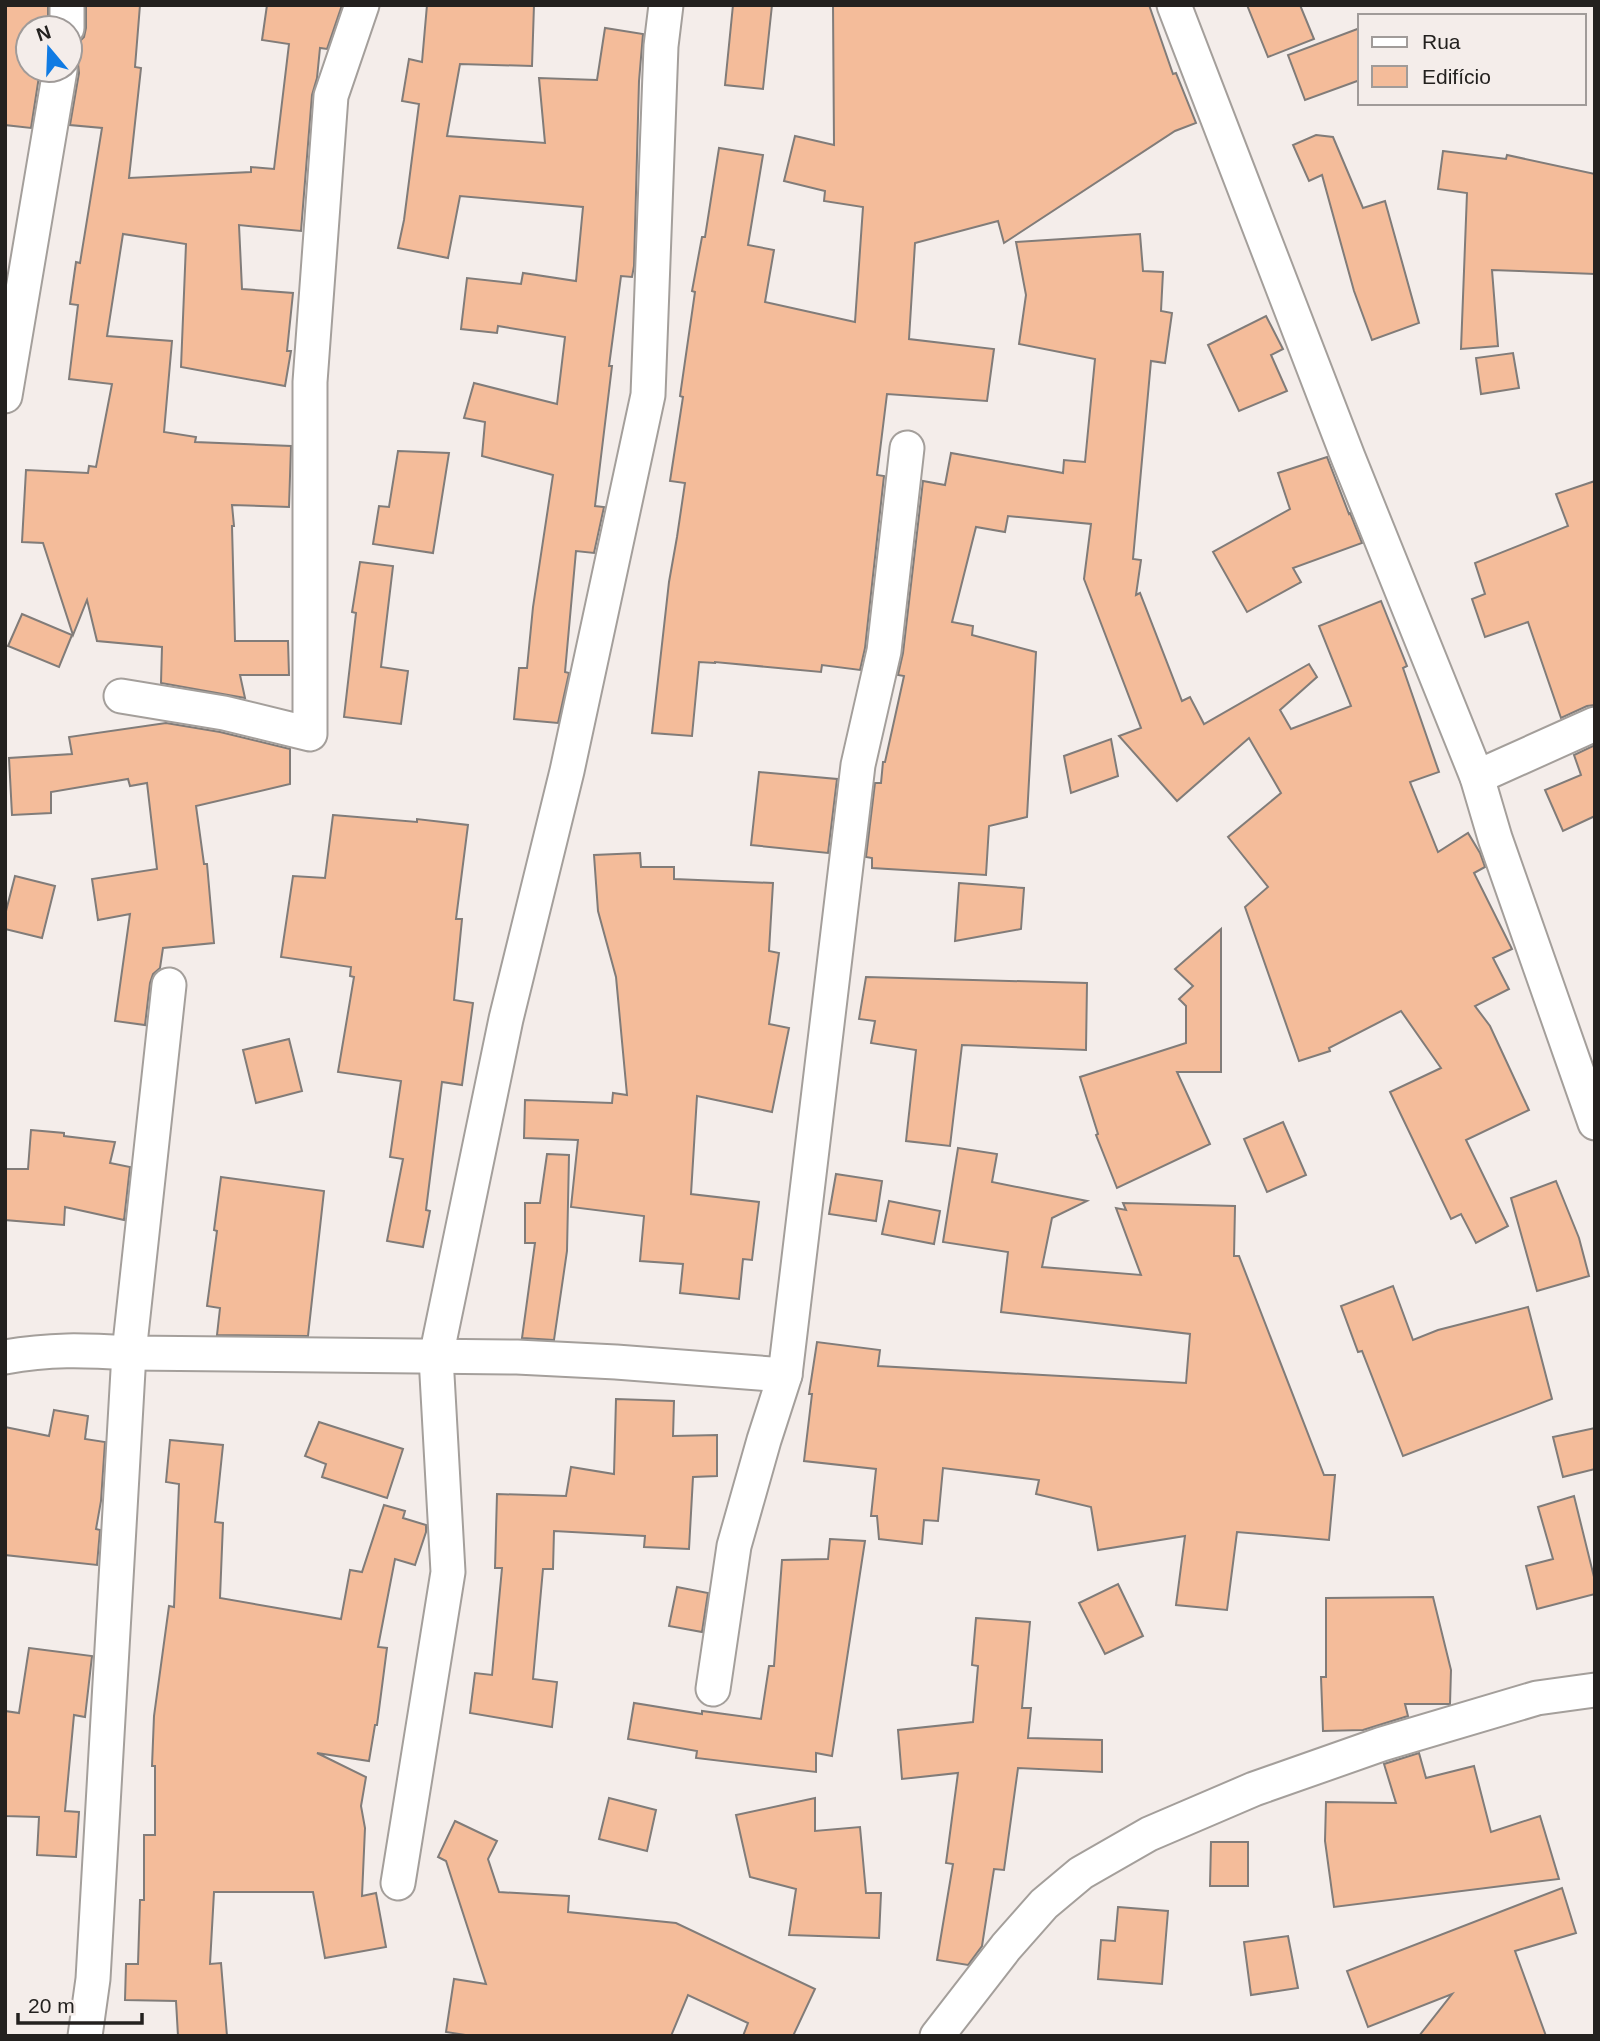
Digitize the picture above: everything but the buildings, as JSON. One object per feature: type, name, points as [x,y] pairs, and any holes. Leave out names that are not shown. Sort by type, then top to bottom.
[{"type":"street","points":[[121,696],[224,713],[310,734],[310,382],[331,96],[362,5]]},
{"type":"street","points":[[398,1882],[448,1572],[436,1357],[506,1019],[567,771],[648,395],[661,46],[666,5]]},
{"type":"street","points":[[1174,5],[1353,470],[1476,777],[1595,1123]]},
{"type":"street","points":[[5,396],[58,84]]},
{"type":"street","points":[[713,1689],[734,1546],[785,1375],[858,765],[884,651],[907,448]]},
{"type":"street","points":[[1476,777],[1595,723]]},
{"type":"street","points":[[85,2036],[93,1979],[129,1353],[169,985]]},
{"type":"street","points":[[5,1357],[36,1351],[70,1349],[129,1353],[517,1357],[785,1375]]},
{"type":"street","points":[[937,2036],[1006,1947],[1044,1904],[1081,1873],[1149,1834],[1254,1789],[1382,1744],[1537,1698],[1595,1690]]}]
